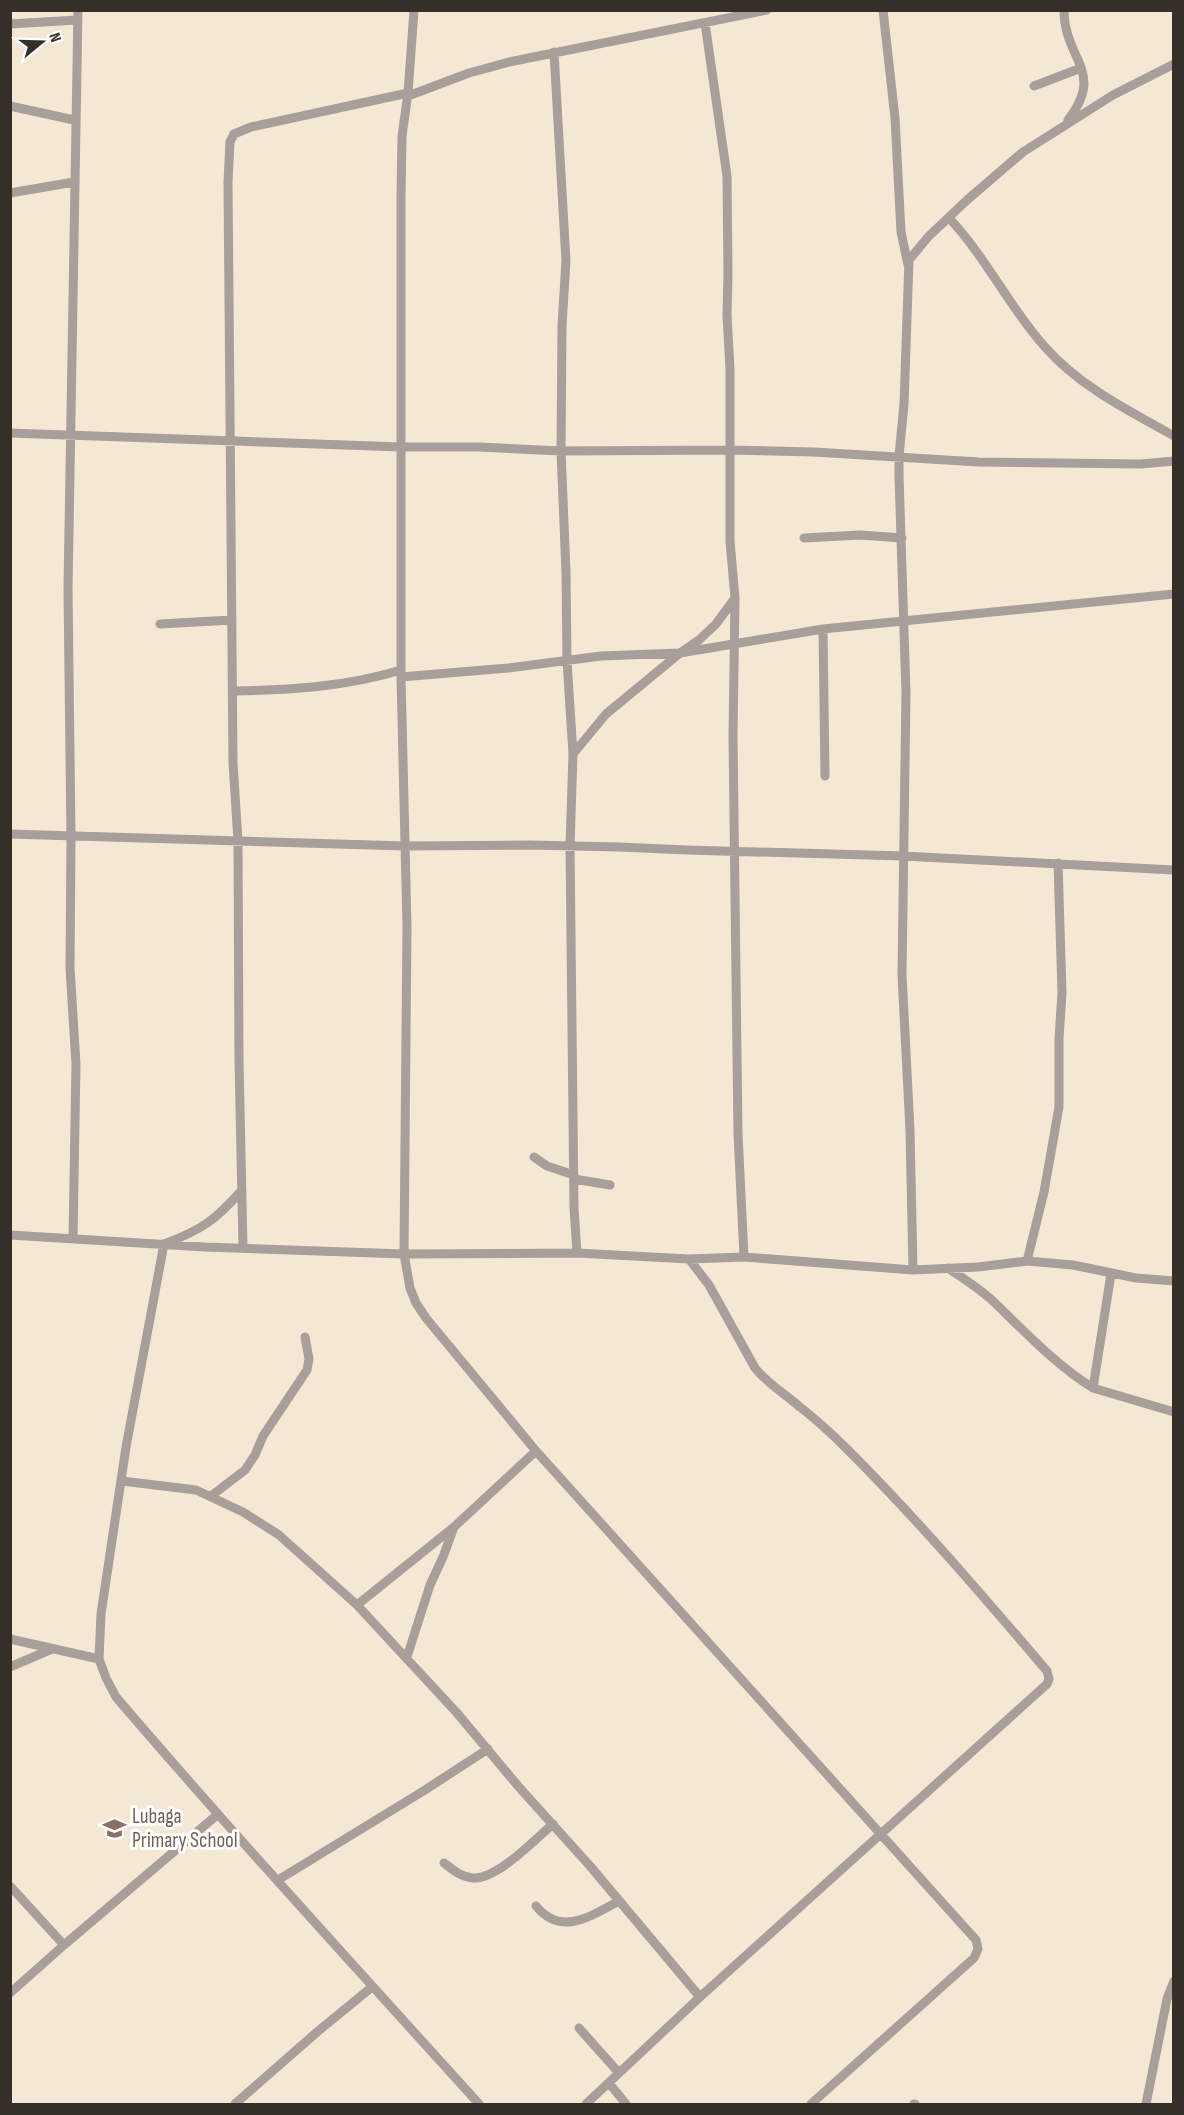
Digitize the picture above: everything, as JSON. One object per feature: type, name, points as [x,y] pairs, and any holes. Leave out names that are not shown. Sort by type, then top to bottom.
[{"type":"street","points":[[414,10],[408,94],[402,136],[401,195],[401,673],[407,926],[404,1254],[410,1288],[426,1318],[536,1451],[974,1937],[978,1946],[974,1958],[811,2104]]},
{"type":"street","points":[[243,1248],[238,841],[233,763],[228,182],[231,137],[251,127],[408,94],[469,73],[554,52],[767,10]]},
{"type":"street","points":[[883,10],[895,118],[901,232],[908,267]]},
{"type":"street","points":[[1064,10],[1067,35],[1085,80],[1084,92],[1076,110],[1065,124]]},
{"type":"street","points":[[10,24],[77,15],[68,588],[70,968],[76,1064],[73,1239]]},
{"type":"street","points":[[705,23],[727,176],[730,541],[735,598],[738,1122],[744,1257]]},
{"type":"street","points":[[554,52],[566,261],[562,326],[561,451],[567,661],[573,754],[570,846],[577,1253]]},
{"type":"street","points":[[914,1269],[902,975],[906,693],[899,456],[904,404],[909,260],[928,237],[988,180],[1023,152],[1113,94],[1173,64]]},
{"type":"street","points":[[1034,86],[1081,68]]},
{"type":"street","points":[[10,106],[74,120]]},
{"type":"street","points":[[10,193],[74,182]]},
{"type":"street","points":[[949,218],[970,243],[1023,320],[1061,363],[1112,401],[1173,436]]},
{"type":"street","points":[[10,433],[561,451],[730,450],[899,456],[979,462],[1141,464],[1173,461]]},
{"type":"street","points":[[804,538],[860,535],[902,538]]},
{"type":"street","points":[[233,691],[295,690],[401,673],[680,653],[823,629],[1173,594]]},
{"type":"street","points":[[573,754],[606,714],[699,640],[716,624],[735,598]]},
{"type":"street","points":[[160,624],[232,620]]},
{"type":"street","points":[[823,629],[825,776]]},
{"type":"street","points":[[10,834],[405,846],[570,846],[903,856],[1173,870]]},
{"type":"street","points":[[1027,1261],[1044,1192],[1059,1107],[1062,992],[1058,863]]},
{"type":"street","points":[[534,1157],[547,1166],[574,1177],[610,1185]]},
{"type":"street","points":[[164,1244],[193,1233],[211,1222],[242,1190]]},
{"type":"street","points":[[10,1235],[404,1254],[577,1253],[688,1259],[744,1257],[914,1269],[1027,1261],[1073,1265],[1111,1274],[1173,1281]]},
{"type":"street","points":[[164,1244],[126,1447],[101,1614],[99,1659],[116,1697],[216,1815],[279,1880],[372,1987],[479,2104]]},
{"type":"street","points":[[586,2104],[700,1997],[1047,1684],[1049,1679],[1048,1674],[927,1533],[847,1449],[802,1408],[763,1378],[709,1285],[688,1259]]},
{"type":"street","points":[[948,1268],[981,1292],[1033,1341],[1093,1388],[1173,1412]]},
{"type":"street","points":[[1093,1388],[1111,1274]]},
{"type":"street","points":[[211,1496],[245,1470],[255,1455],[263,1436],[307,1370],[309,1359],[306,1337]]},
{"type":"street","points":[[357,1605],[454,1527],[536,1451]]},
{"type":"street","points":[[122,1481],[186,1488],[211,1496],[243,1512],[279,1535],[357,1605],[407,1657],[590,1866],[700,1997]]},
{"type":"street","points":[[407,1657],[430,1585],[454,1527]]},
{"type":"street","points":[[10,1639],[99,1659]]},
{"type":"street","points":[[10,1667],[52,1649]]},
{"type":"street","points":[[279,1880],[425,1791],[488,1749]]},
{"type":"street","points":[[10,1993],[216,1815]]},
{"type":"street","points":[[444,1863],[456,1873],[467,1877],[486,1876],[499,1869],[553,1824]]},
{"type":"street","points":[[10,1886],[64,1945]]},
{"type":"street","points":[[536,1906],[553,1921],[565,1922],[592,1915],[619,1901]]},
{"type":"street","points":[[1146,2104],[1167,1999],[1173,1981]]},
{"type":"street","points":[[235,2104],[372,1987]]},
{"type":"street","points":[[579,2028],[619,2073]]},
{"type":"street","points":[[609,2083],[626,2104]]},
{"type":"place","name":"Lubaga Primary School","points":[[114,1828]]}]
